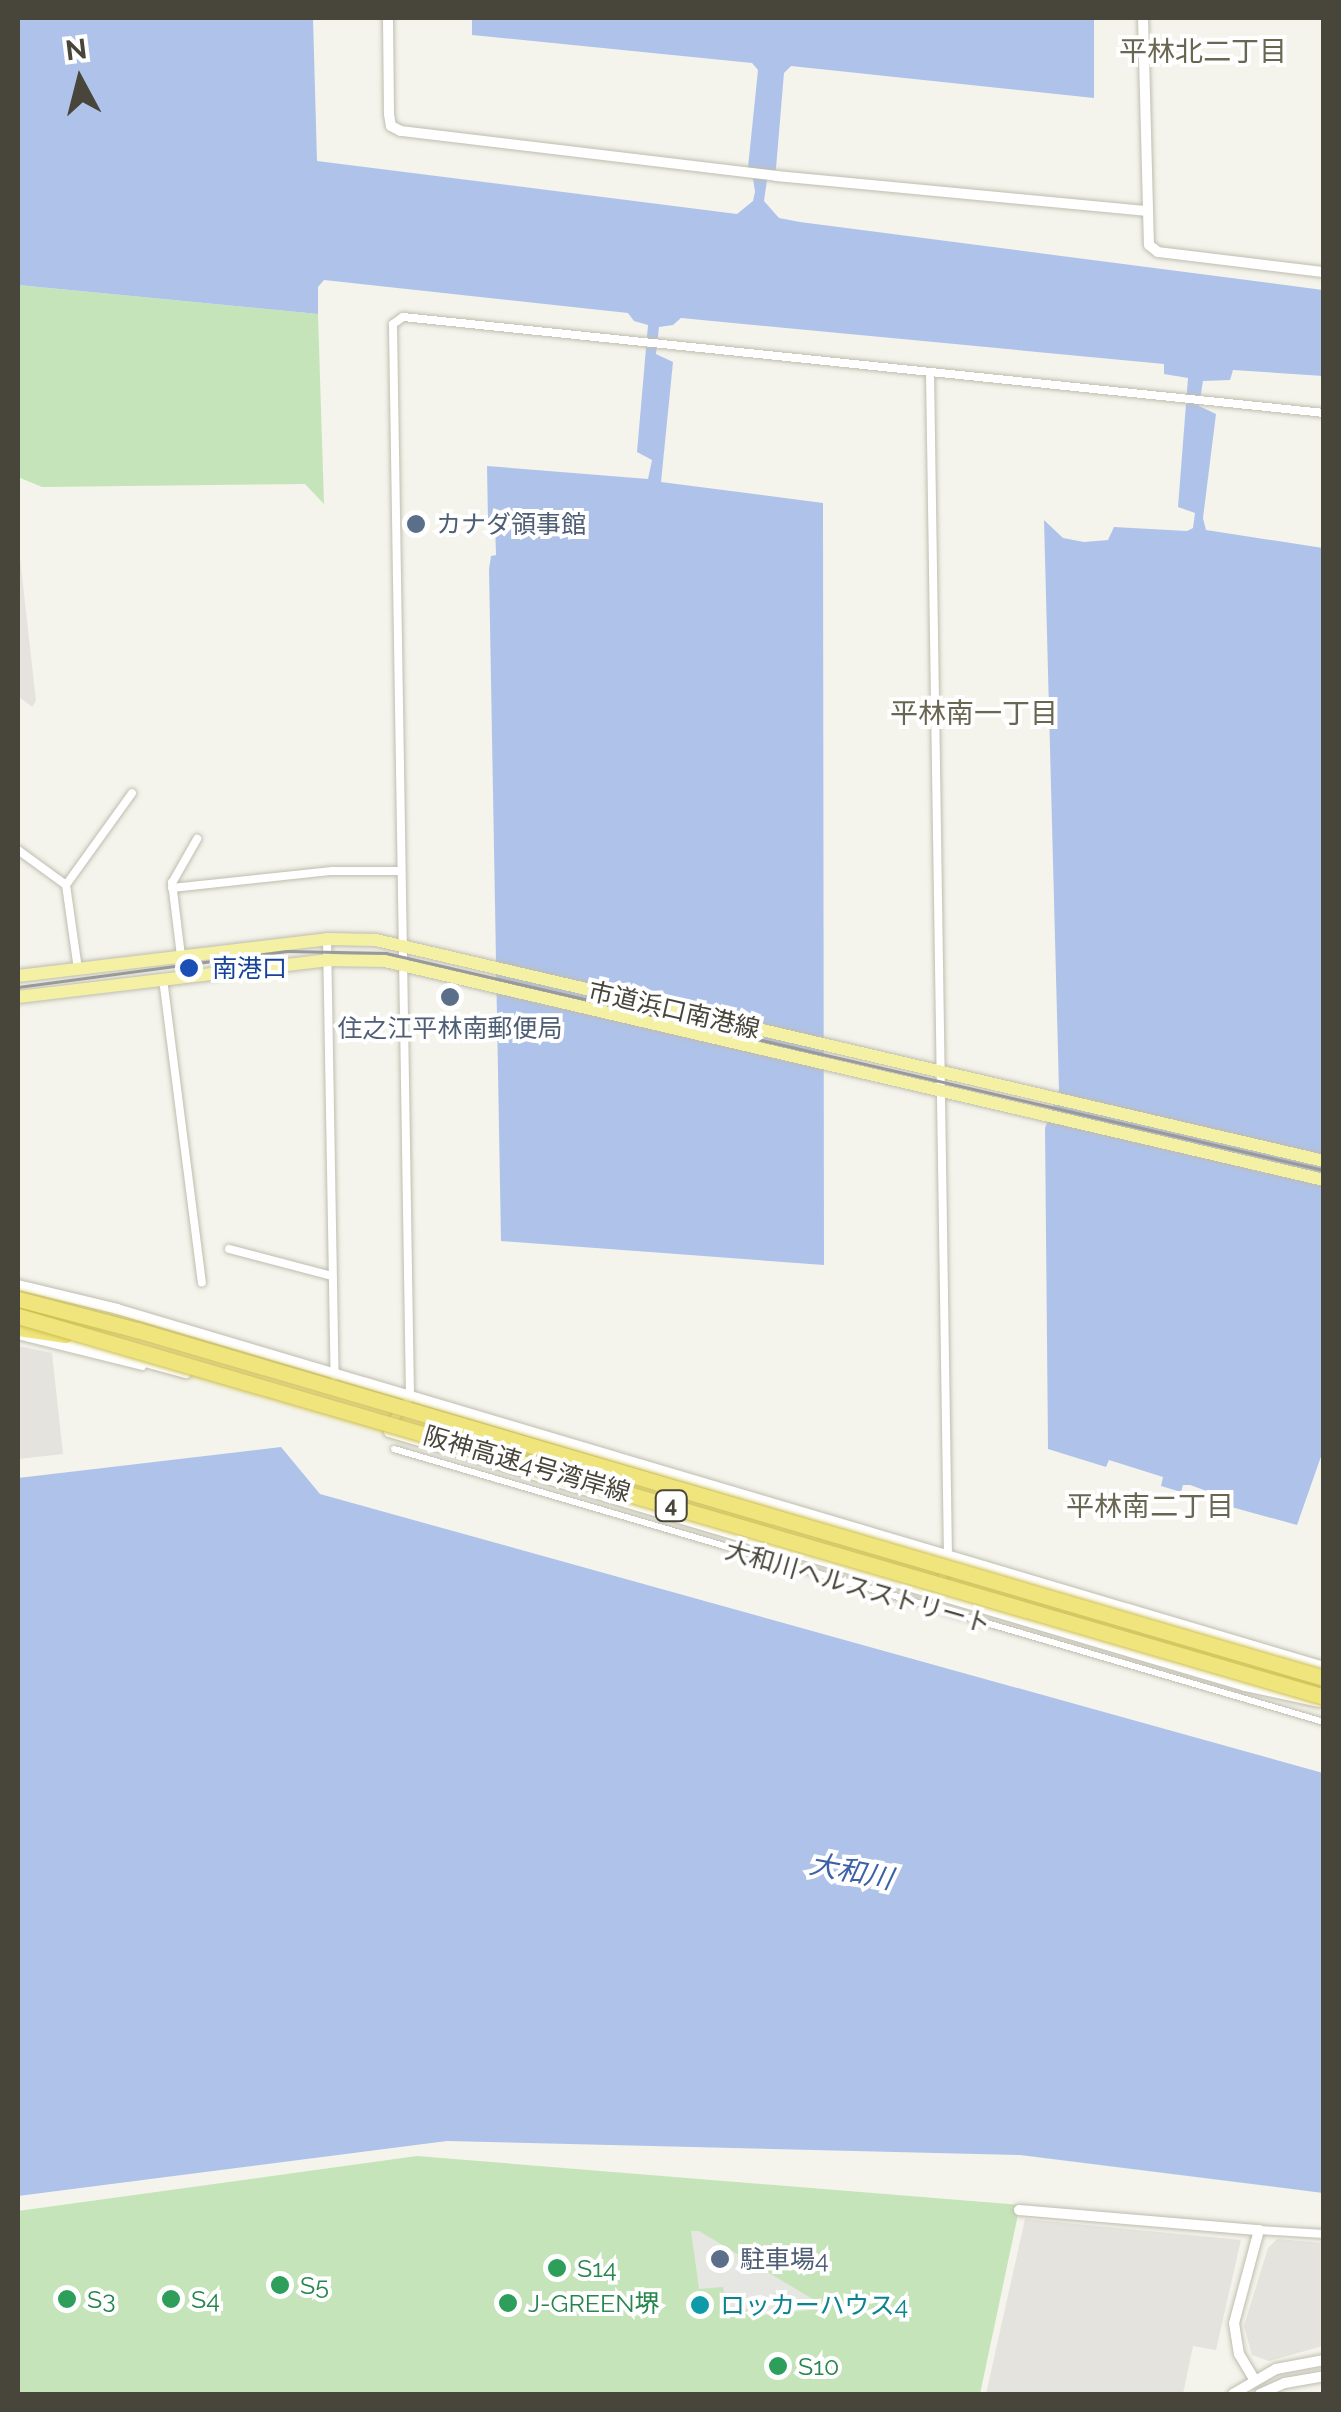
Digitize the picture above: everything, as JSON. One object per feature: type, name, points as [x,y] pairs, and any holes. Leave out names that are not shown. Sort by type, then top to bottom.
[{"type":"highway","name":"阪神高速4号湾岸線","points":[[18,1289],[137,1330],[1324,1678]]},
{"type":"highway","name":"阪神高速4号湾岸線","points":[[18,1316],[1324,1700]]},
{"type":"highway","points":[[18,1331],[152,1354]]},
{"type":"main road","name":"市道浜口南港線","points":[[18,976],[327,939],[403,945],[1324,1161]]},
{"type":"main road","name":"市道浜口南港線","points":[[18,996],[327,960],[404,965],[1324,1180]]},
{"type":"street","points":[[388,18],[388,114],[391,126],[401,131],[776,176],[1145,212]]},
{"type":"street","points":[[1143,18],[1146,240],[1158,252],[1324,272]]},
{"type":"street","points":[[386,1431],[410,1397],[393,324],[402,317],[1324,413]]},
{"type":"street","points":[[930,372],[948,1556],[938,1595]]},
{"type":"street","points":[[78,969],[66,884],[132,793]]},
{"type":"street","points":[[181,956],[172,888],[197,839]]},
{"type":"street","points":[[18,850],[66,884]]},
{"type":"street","points":[[172,888],[332,870],[402,870]]},
{"type":"street","points":[[327,939],[334,1376]]},
{"type":"street","points":[[163,980],[202,1283]]},
{"type":"street","points":[[230,1249],[332,1276]]},
{"type":"street","points":[[18,1289],[46,1290],[1324,1667]]},
{"type":"street","points":[[18,1331],[201,1377],[1245,1686],[1324,1700]]},
{"type":"street","name":"大和川ヘルスストリート","points":[[394,1450],[1324,1722]]},
{"type":"street","points":[[1019,2210],[1324,2234]]},
{"type":"street","points":[[1254,2379],[1239,2354],[1234,2323],[1259,2230]]},
{"type":"street","points":[[1233,2394],[1276,2369],[1324,2360]]},
{"type":"street","points":[[1260,2394],[1285,2383],[1324,2376]]},
{"type":"shaded area","points":[[18,540],[36,701],[32,707],[18,696]]},
{"type":"shaded area","points":[[18,1346],[52,1353],[63,1454],[18,1459]]},
{"type":"shaded area","points":[[1025,2219],[1241,2240],[1216,2350],[1193,2346],[1183,2394],[986,2394]]},
{"type":"shaded area","name":"駐車場4","points":[[691,2231],[699,2231],[816,2301],[817,2309],[748,2317],[747,2309],[727,2315],[723,2287],[699,2289]]},
{"type":"shaded area","points":[[1277,2239],[1323,2243],[1323,2346],[1269,2361],[1252,2355],[1244,2326],[1268,2248]]},
{"type":"green space","points":[[18,285],[318,314],[324,504],[305,484],[42,487],[18,477]]},
{"type":"green space","name":"J-GREEN堺","points":[[417,2156],[1020,2205],[980,2394],[18,2394],[18,2211]]},
{"type":"water","points":[[18,18],[313,18],[317,161],[737,214],[753,201],[755,192],[753,178],[747,177],[758,70],[752,63],[472,35],[472,18],[1094,18],[1094,98],[791,66],[784,73],[775,180],[767,180],[764,201],[779,218],[800,222],[1323,290],[1323,376],[1233,370],[1230,380],[1203,381],[1199,406],[1216,414],[1203,518],[1206,530],[1323,548],[1324,1448],[1297,1525],[1217,1503],[1218,1495],[1190,1485],[1183,1485],[1181,1492],[1161,1486],[1163,1477],[1109,1460],[1106,1467],[1048,1449],[1045,1128],[1059,1091],[1044,520],[1063,538],[1084,542],[1108,540],[1114,527],[1187,531],[1193,528],[1195,513],[1178,507],[1188,378],[1164,374],[1164,364],[681,318],[673,325],[659,327],[656,354],[673,362],[661,482],[823,503],[824,1265],[501,1241],[489,569],[491,556],[496,555],[495,522],[488,522],[487,466],[648,479],[652,460],[637,452],[648,325],[634,321],[628,313],[324,280],[318,287],[318,314],[18,285]]},
{"type":"water","name":"大和川","points":[[281,1447],[320,1494],[1323,1773],[1323,2193],[1020,2155],[447,2141],[18,2196],[18,1478]]},
{"type":"tram line","points":[[18,987],[287,951],[386,953],[1324,1170]]},
{"type":"place","name":"カナダ領事館","points":[[416,524]]},
{"type":"place","name":"南港口","points":[[189,968]]},
{"type":"place","name":"住之江平林南郵便局","points":[[450,997]]},
{"type":"place","name":"駐車場4","points":[[720,2259]]},
{"type":"place","name":"S14","points":[[557,2268]]},
{"type":"place","name":"S5","points":[[280,2285]]},
{"type":"place","name":"S3","points":[[67,2299]]},
{"type":"place","name":"S4","points":[[171,2299]]},
{"type":"place","name":"J-GREEN堺","points":[[508,2303]]},
{"type":"place","name":"ロッカーハウス4","points":[[700,2305]]},
{"type":"place","name":"S10","points":[[778,2366]]},
{"type":"district","name":"平林北二丁目","points":[[1203,52]]},
{"type":"district","name":"平林南一丁目","points":[[974,714]]},
{"type":"district","name":"平林南二丁目","points":[[1150,1507]]}]
